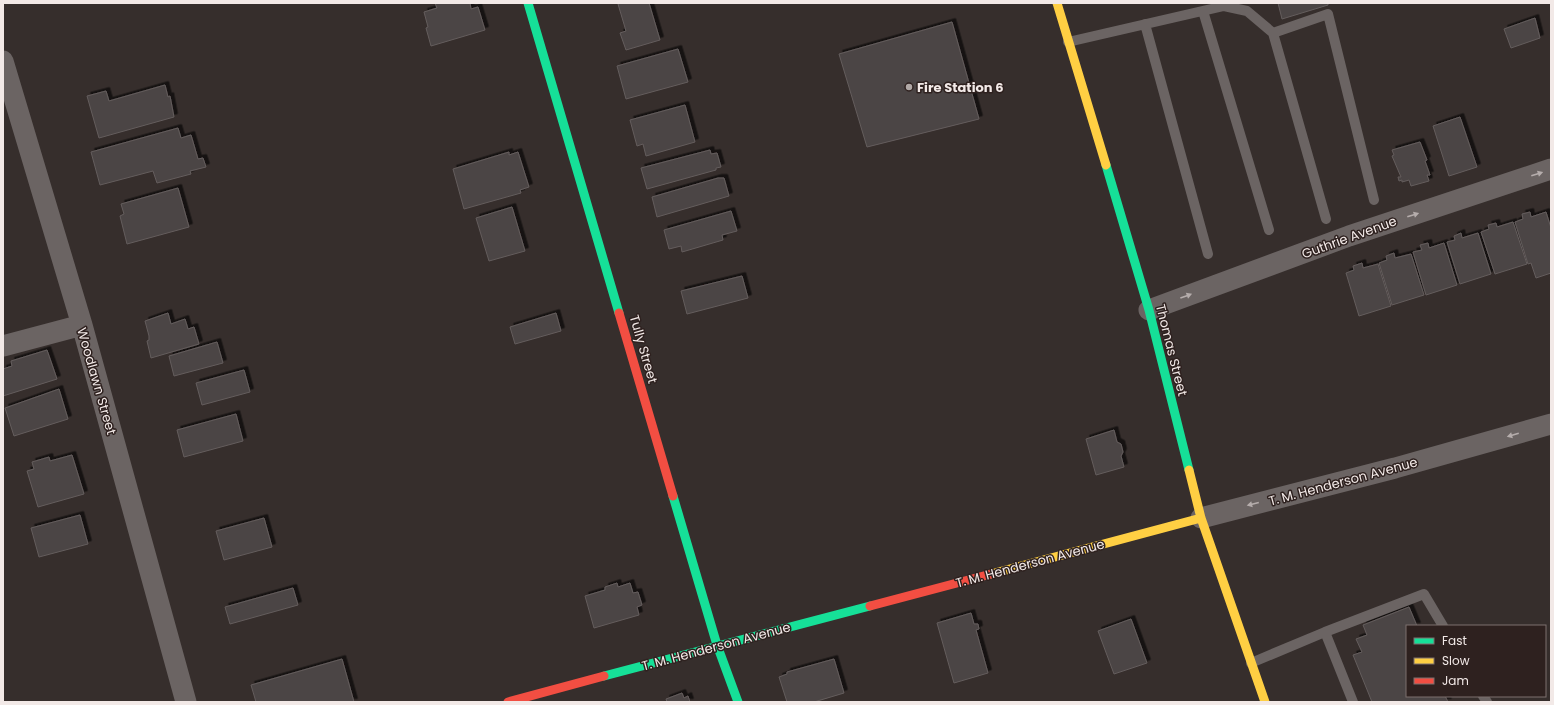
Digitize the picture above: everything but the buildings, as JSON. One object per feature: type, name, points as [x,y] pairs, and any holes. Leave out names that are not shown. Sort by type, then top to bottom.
[{"type":"street","name":"Tully Street","points":[[528,3],[717,645],[738,702]]},
{"type":"street","name":"Thomas Street","points":[[1057,3],[1149,310],[1201,518],[1265,702]]},
{"type":"street","name":"Woodlawn Street","points":[[3,61],[82,325],[186,702]]},
{"type":"street","name":"Guthrie Avenue","points":[[1149,310],[1349,236],[1551,169]]},
{"type":"street","points":[[3,346],[82,325]]},
{"type":"street","name":"T. M. Henderson Avenue","points":[[508,702],[717,645],[1395,468],[1551,424]]},
{"type":"lane","points":[[1068,42],[1224,6],[1247,11],[1273,33],[1326,219]]},
{"type":"lane","points":[[1203,11],[1269,230]]},
{"type":"lane","points":[[1273,33],[1328,14],[1374,200]]},
{"type":"lane","points":[[1145,24],[1208,254]]},
{"type":"lane","points":[[1251,663],[1325,632],[1424,594],[1442,625]]},
{"type":"lane","points":[[1325,632],[1354,702]]},
{"type":"traffic: fast","points":[[528,3],[619,313]]},
{"type":"traffic: fast","points":[[1106,165],[1149,310],[1189,470]]},
{"type":"traffic: fast","points":[[673,496],[717,645],[738,702]]},
{"type":"traffic: fast","points":[[604,676],[870,606]]},
{"type":"traffic: slow","points":[[1057,3],[1106,165]]},
{"type":"traffic: slow","points":[[1189,470],[1201,518],[1265,702]]},
{"type":"traffic: slow","points":[[991,574],[1201,518]]},
{"type":"traffic: jam","points":[[619,313],[673,496]]},
{"type":"traffic: jam","points":[[870,606],[991,574]]},
{"type":"traffic: jam","points":[[508,702],[604,676]]},
{"type":"place","name":"Fire Station 6","points":[[909,87]]}]
